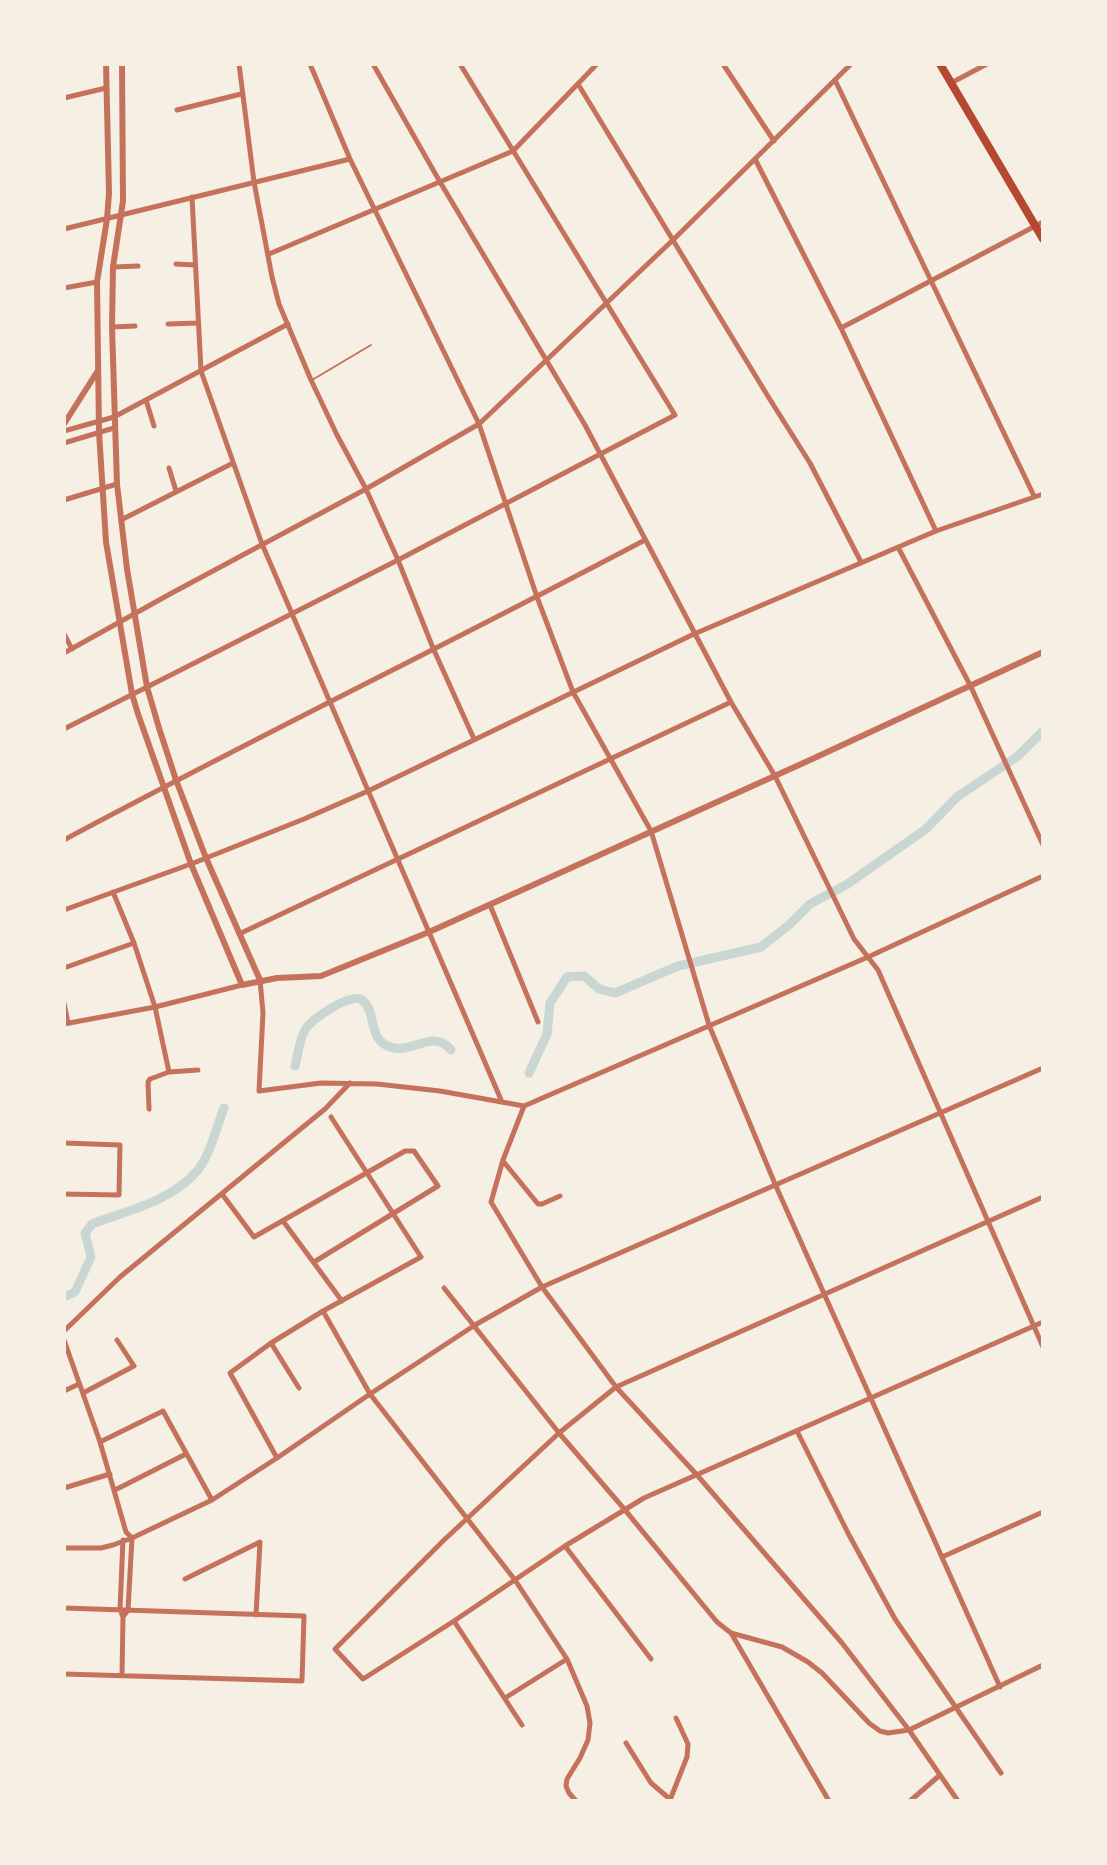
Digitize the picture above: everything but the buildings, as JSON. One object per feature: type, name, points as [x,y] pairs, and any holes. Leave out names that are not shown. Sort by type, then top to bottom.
[{"type":"main road","points":[[940,64],[1039,224],[1043,239]]},
{"type":"street","points":[[106,64],[109,193],[97,282],[99,432],[106,542],[132,694],[191,864],[242,985]]},
{"type":"street","points":[[122,64],[122,214],[113,267],[112,327],[120,520],[147,687],[176,780],[206,858],[260,980],[263,1013],[259,1091],[321,1083],[377,1084],[440,1091],[524,1106],[868,957],[1043,876]]},
{"type":"street","points":[[239,64],[254,182],[279,304],[311,380],[398,560],[474,739]]},
{"type":"street","points":[[310,64],[350,159],[479,424],[537,597],[573,692],[651,831],[709,1025],[775,1184],[1000,1687]]},
{"type":"street","points":[[373,64],[601,455],[694,634],[775,776],[854,939],[878,970],[1043,1347]]},
{"type":"street","points":[[64,729],[675,415],[460,64]]},
{"type":"street","points":[[269,254],[513,151],[597,64]]},
{"type":"street","points":[[723,64],[774,141]]},
{"type":"street","points":[[64,653],[479,424],[674,239],[851,64]]},
{"type":"street","points":[[951,83],[987,64]]},
{"type":"street","points":[[835,80],[1034,496]]},
{"type":"street","points":[[578,84],[797,441],[861,562]]},
{"type":"street","points":[[64,98],[106,88]]},
{"type":"street","points":[[177,110],[241,94]]},
{"type":"street","points":[[64,229],[350,159]]},
{"type":"street","points":[[755,159],[841,328],[936,531]]},
{"type":"street","points":[[192,197],[201,371],[262,544],[502,1102]]},
{"type":"street","points":[[841,328],[1039,224]]},
{"type":"street","points":[[101,251],[115,251]]},
{"type":"street","points":[[176,264],[195,265]]},
{"type":"street","points":[[113,267],[138,266]]},
{"type":"street","points":[[64,288],[97,282]]},
{"type":"street","points":[[168,324],[198,323]]},
{"type":"street","points":[[64,431],[114,417],[288,324]]},
{"type":"street","points":[[112,327],[135,326]]},
{"type":"street","points":[[64,424],[97,372]]},
{"type":"street","points":[[146,400],[154,426]]},
{"type":"street","points":[[64,443],[114,428]]},
{"type":"street","points":[[120,520],[233,463]]},
{"type":"street","points":[[169,468],[176,491]]},
{"type":"street","points":[[64,500],[117,484]]},
{"type":"street","points":[[64,910],[191,864],[368,791],[694,634],[936,531],[1043,494]]},
{"type":"street","points":[[64,840],[645,540]]},
{"type":"street","points":[[898,547],[971,687],[1043,845]]},
{"type":"street","points":[[64,634],[72,649]]},
{"type":"street","points":[[64,1003],[66,1024],[155,1007],[260,980],[321,976],[490,905],[1043,652]]},
{"type":"street","points":[[239,934],[731,702]]},
{"type":"street","points":[[113,892],[155,1007],[169,1072]]},
{"type":"street","points":[[490,905],[538,1022]]},
{"type":"street","points":[[64,968],[134,943]]},
{"type":"street","points":[[64,1548],[101,1548],[123,1541],[212,1500],[475,1325],[542,1287],[1043,1068]]},
{"type":"street","points":[[149,1109],[150,1079],[169,1072],[198,1070]]},
{"type":"street","points":[[64,1331],[120,1277],[325,1109],[350,1083]]},
{"type":"street","points":[[524,1106],[491,1202],[542,1287],[616,1387],[697,1475],[842,1643],[909,1730],[958,1801]]},
{"type":"street","points":[[277,1458],[230,1373],[323,1311],[421,1257],[331,1117]]},
{"type":"street","points":[[64,1143],[120,1145],[119,1195],[64,1194]]},
{"type":"street","points":[[222,1194],[254,1237],[405,1151],[414,1151],[438,1186],[314,1262]]},
{"type":"street","points":[[503,1160],[538,1204],[560,1196]]},
{"type":"street","points":[[1043,1197],[616,1387],[559,1433],[467,1518],[335,1649],[363,1679],[565,1546],[654,1494],[1043,1322]]},
{"type":"street","points":[[283,1221],[342,1301]]},
{"type":"street","points":[[444,1288],[559,1433],[717,1622],[731,1633],[829,1801]]},
{"type":"street","points":[[323,1311],[370,1394],[515,1580],[567,1659],[587,1706],[590,1723],[588,1740],[567,1779],[566,1786],[576,1801]]},
{"type":"street","points":[[64,1340],[100,1442],[126,1532],[132,1538],[128,1610],[123,1617]]},
{"type":"street","points":[[83,1393],[134,1366],[117,1340]]},
{"type":"street","points":[[271,1343],[299,1388]]},
{"type":"street","points":[[64,1391],[79,1384]]},
{"type":"street","points":[[100,1442],[163,1411],[212,1500]]},
{"type":"street","points":[[797,1431],[895,1619],[1001,1773]]},
{"type":"street","points":[[115,1490],[186,1454]]},
{"type":"street","points":[[64,1488],[110,1474]]},
{"type":"street","points":[[942,1557],[1043,1512]]},
{"type":"street","points":[[122,1675],[123,1617],[120,1609],[126,1532]]},
{"type":"street","points":[[185,1579],[260,1542],[256,1615]]},
{"type":"street","points":[[565,1546],[651,1659]]},
{"type":"street","points":[[121,1577],[130,1577]]},
{"type":"street","points":[[64,1608],[304,1616],[302,1681],[64,1674]]},
{"type":"street","points":[[454,1621],[522,1725]]},
{"type":"street","points":[[731,1633],[782,1647],[808,1662],[869,1723],[888,1733],[909,1730],[1043,1665]]},
{"type":"street","points":[[505,1698],[567,1659]]},
{"type":"street","points":[[626,1743],[651,1783],[671,1800],[687,1757],[688,1744],[676,1718]]},
{"type":"street","points":[[910,1801],[940,1775]]},
{"type":"lane","points":[[311,380],[371,345]]},
{"type":"waterway","points":[[529,1073],[547,1034],[550,1003],[567,977],[584,976],[599,989],[615,993],[678,966],[761,947],[810,904],[846,885],[926,829],[957,797],[1018,756],[1043,731]]},
{"type":"waterway","points":[[295,1066],[301,1038],[309,1025],[332,1008],[357,999],[367,1005],[376,1034],[385,1045],[402,1048],[437,1041],[451,1050]]},
{"type":"waterway","points":[[64,1297],[75,1292],[91,1257],[85,1233],[92,1224],[162,1198],[187,1181],[206,1157],[224,1108]]}]
